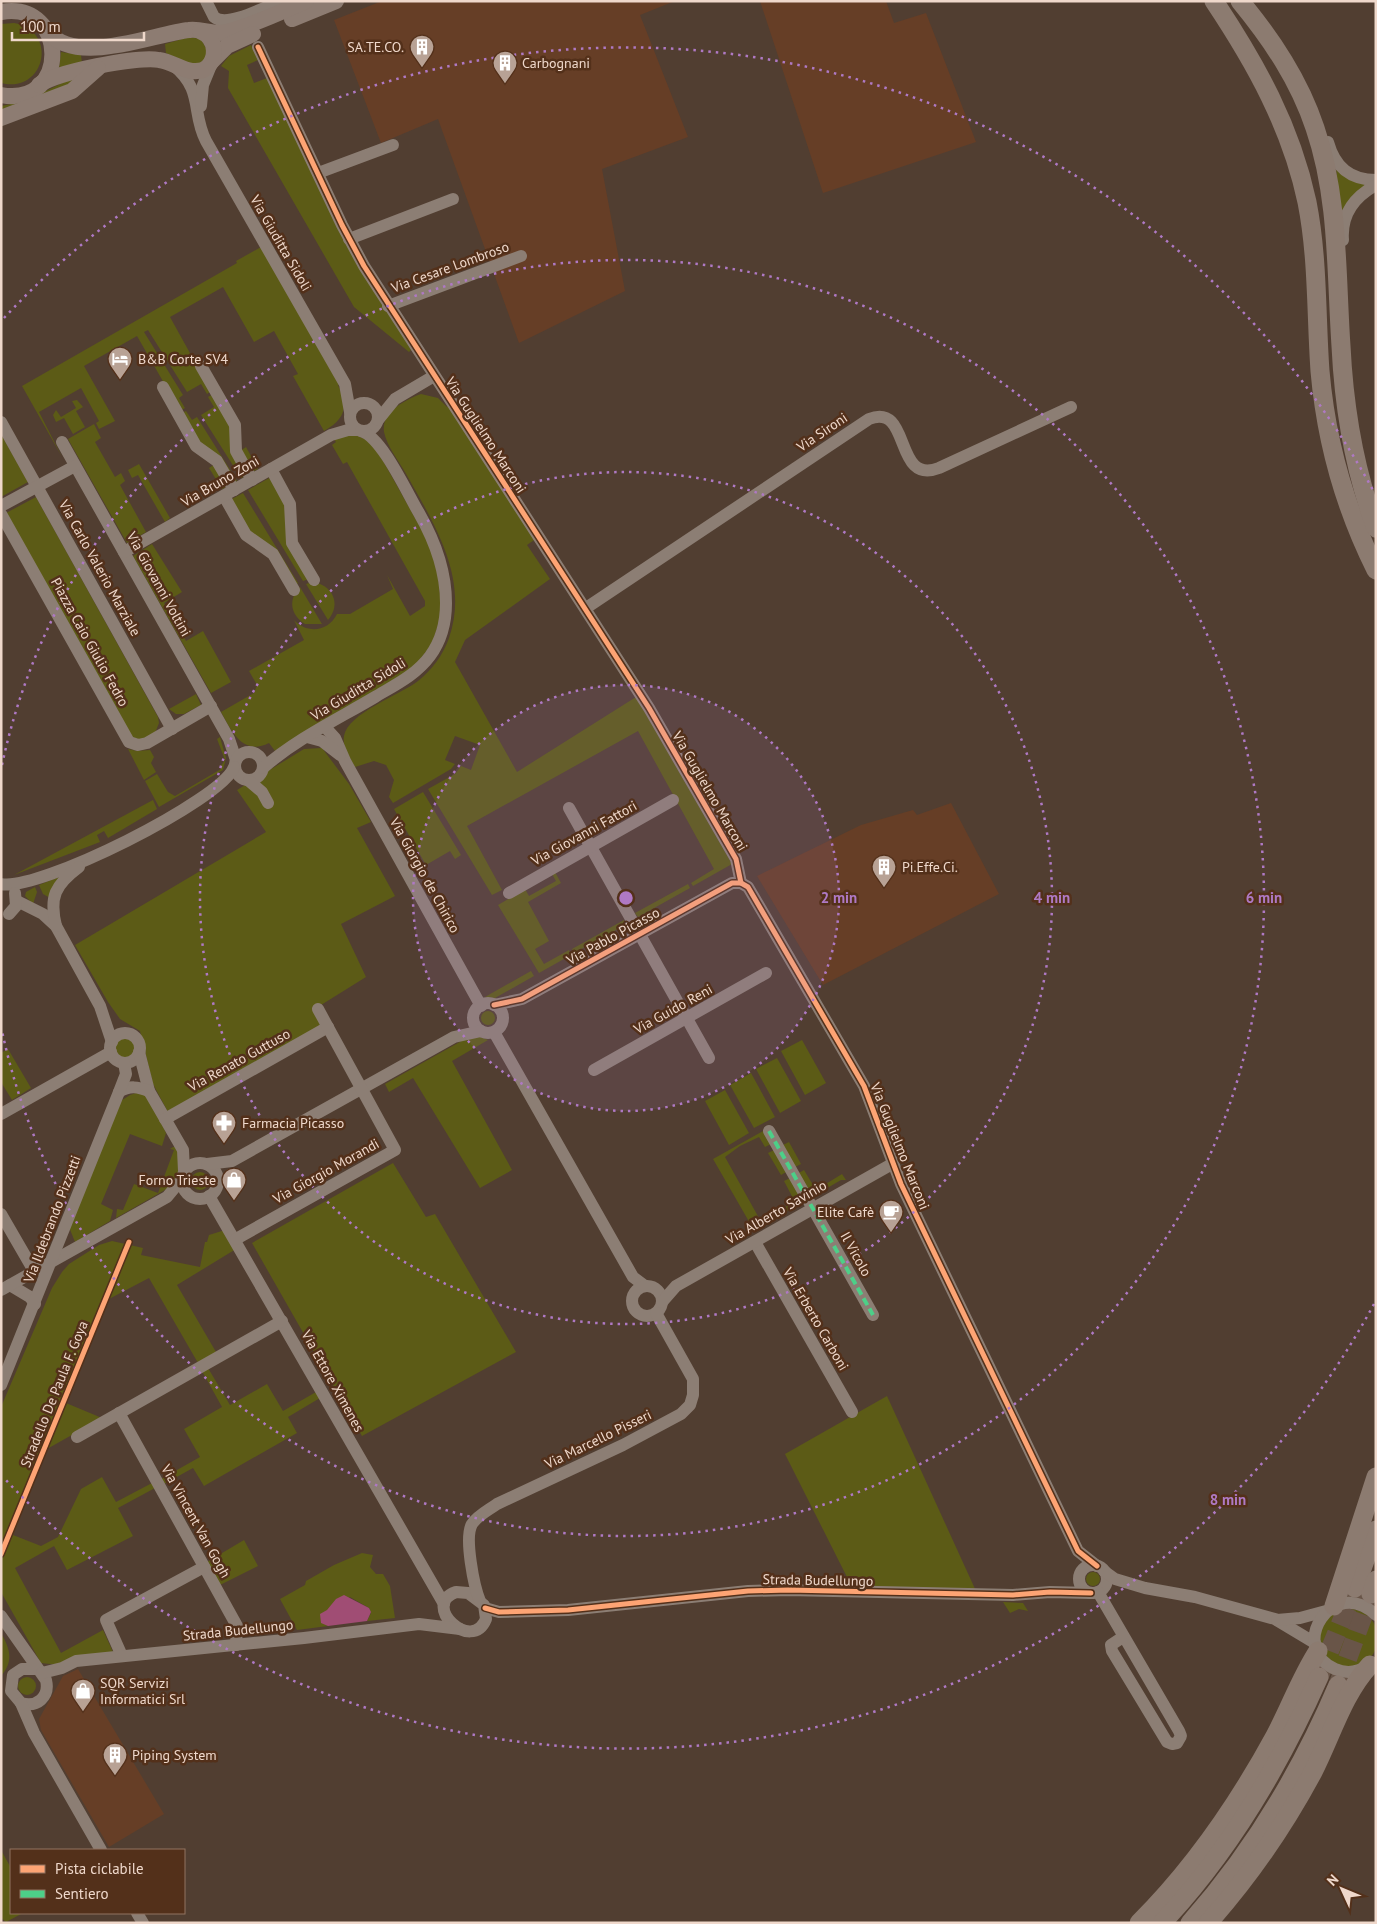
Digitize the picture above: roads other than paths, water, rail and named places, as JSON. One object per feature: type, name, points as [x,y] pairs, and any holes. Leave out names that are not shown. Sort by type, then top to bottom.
[{"type":"highway","points":[[1214,1],[1247,52],[1269,91],[1288,137],[1300,175],[1314,243],[1320,362],[1327,421],[1346,499],[1376,570]]},
{"type":"highway","points":[[1240,1],[1282,56],[1308,109],[1328,175],[1333,216],[1342,366],[1348,421],[1358,470],[1376,528]]},
{"type":"highway","points":[[1331,1608],[1376,1477]]},
{"type":"highway","points":[[1367,1587],[1376,1530]]},
{"type":"highway","points":[[1139,1923],[1187,1870],[1226,1816],[1275,1736],[1316,1647]]},
{"type":"highway","points":[[1208,1923],[1250,1871],[1282,1825],[1320,1757],[1352,1691],[1374,1661]]},
{"type":"highway","points":[[1162,1923],[1208,1869],[1254,1804],[1283,1752],[1319,1678]]},
{"type":"highway","points":[[1190,1923],[1234,1869],[1276,1808],[1308,1750],[1338,1685]]},
{"type":"main road","points":[[1,12],[18,11],[36,19],[48,33],[63,43],[85,47],[143,41],[197,30],[227,32],[306,1]]},
{"type":"main road","points":[[4,97],[22,94],[55,76],[149,59],[170,63],[188,71],[196,72],[206,69],[221,51],[234,42],[336,1]]},
{"type":"main road","points":[[197,30],[206,34],[213,43],[212,61]]},
{"type":"main road","points":[[39,85],[47,76],[52,64],[53,45],[48,33]]},
{"type":"main road","points":[[1,118],[69,93],[92,72],[103,66]]},
{"type":"street","points":[[206,1],[215,19],[226,21],[280,1]]},
{"type":"street","points":[[1,4],[18,11]]},
{"type":"street","name":"Via Guglielmo Marconi","points":[[258,47],[349,239],[388,306],[650,708],[736,859],[741,883],[748,887],[756,897],[864,1086],[892,1164],[1078,1550],[1080,1574]]},
{"type":"street","name":"Via Giuditta Sidoli","points":[[199,113],[203,84],[212,61]]},
{"type":"street","name":"Via Giuditta Sidoli","points":[[170,63],[192,86],[199,113],[200,128],[206,141],[345,384],[367,403]]},
{"type":"street","points":[[1308,109],[1321,124],[1337,164],[1354,177],[1376,180]]},
{"type":"street","points":[[318,174],[393,145]]},
{"type":"street","points":[[1337,269],[1342,252],[1342,229],[1346,215],[1356,199],[1376,185]]},
{"type":"street","points":[[349,239],[453,199]]},
{"type":"street","name":"Via Cesare Lombroso","points":[[388,306],[521,256]]},
{"type":"street","points":[[202,366],[235,425],[236,451],[252,480]]},
{"type":"street","points":[[394,399],[357,404],[350,413],[351,422],[359,430],[371,429],[394,399],[434,376]]},
{"type":"street","name":"Via Giuditta Sidoli","points":[[345,384],[350,413]]},
{"type":"street","points":[[163,387],[196,446],[217,461],[246,535],[273,554],[294,590]]},
{"type":"street","points":[[367,403],[376,409],[377,420]]},
{"type":"street","name":"Via Sironi","points":[[586,608],[869,419],[880,417],[890,421],[897,430],[914,466],[919,470],[927,472],[1071,407]]},
{"type":"street","name":"Via Bruno Zoni","points":[[331,435],[346,421],[350,413]]},
{"type":"street","name":"Via Giuditta Sidoli","points":[[377,420],[382,449]]},
{"type":"street","name":"Via Carlo Valerio Marziale","points":[[1,422],[172,728]]},
{"type":"street","name":"Via Bruno Zoni","points":[[124,552],[331,435],[348,430],[359,430]]},
{"type":"street","name":"Via Giuditta Sidoli","points":[[200,798],[254,776],[284,751],[406,679],[422,666],[438,643],[446,615],[443,572],[434,541],[382,449],[369,435],[359,430]]},
{"type":"street","name":"Via Giovanni Voltini","points":[[62,442],[229,739],[235,763]]},
{"type":"street","points":[[1,506],[75,466]]},
{"type":"street","points":[[271,469],[290,504],[292,543],[314,580]]},
{"type":"street","name":"Piazza Caio Giulio Fedro","points":[[1,514],[127,739],[135,745],[144,744],[211,706]]},
{"type":"street","name":"Via Giorgio de Chirico","points":[[348,713],[340,733],[339,744],[343,758],[477,1011]]},
{"type":"street","points":[[325,727],[330,742],[343,758]]},
{"type":"street","name":"Via Giorgio de Chirico","points":[[307,737],[322,741],[343,758]]},
{"type":"street","name":"Via Giovanni Voltini","points":[[229,739],[254,753]]},
{"type":"street","name":"Via Giuditta Sidoli","points":[[4,885],[35,880],[117,847],[200,798],[227,779],[242,754],[254,753],[268,756],[284,751]]},
{"type":"street","points":[[254,753],[262,760],[254,776]]},
{"type":"street","points":[[235,763],[236,772],[254,776],[266,798]]},
{"type":"street","name":"Via Giovanni Fattori","points":[[509,892],[673,800]]},
{"type":"street","points":[[569,808],[709,1058]]},
{"type":"street","name":"Via Giuditta Sidoli","points":[[57,929],[52,908],[56,892],[69,875],[94,857]]},
{"type":"street","name":"Via Giuditta Sidoli","points":[[5,916],[14,911],[17,899],[35,880]]},
{"type":"street","name":"Via Pablo Picasso","points":[[494,1005],[522,999],[728,885],[741,883]]},
{"type":"street","name":"Via Giuditta Sidoli","points":[[4,885],[15,892],[17,899]]},
{"type":"street","points":[[17,899],[47,917],[57,929],[100,1006],[115,1026],[124,1034],[136,1039],[149,1091]]},
{"type":"street","points":[[5,916],[33,910]]},
{"type":"street","name":"Via Guido Reni","points":[[594,1070],[766,973]]},
{"type":"street","name":"Via Pablo Picasso","points":[[498,1027],[522,999]]},
{"type":"street","points":[[454,1037],[477,1011],[494,1005],[501,1012],[498,1027],[633,1277],[632,1304],[637,1313],[646,1316],[659,1308],[676,1286]]},
{"type":"street","points":[[100,1006],[114,1058],[124,1063],[149,1091],[183,1150],[216,1172],[218,1182]]},
{"type":"street","name":"Via Giorgio Morandi","points":[[236,1239],[396,1150],[318,1009]]},
{"type":"street","points":[[477,1011],[476,1026],[481,1031]]},
{"type":"street","name":"Via Renato Guttuso","points":[[165,1119],[328,1027]]},
{"type":"street","points":[[6,1287],[168,1197],[190,1196],[200,1199],[210,1196],[220,1176],[232,1161],[454,1037],[498,1027]]},
{"type":"street","points":[[1,1114],[111,1047],[117,1036],[124,1034]]},
{"type":"street","points":[[124,1063],[135,1059],[139,1052]]},
{"type":"street","name":"Via Ildebrando Pizzetti","points":[[1,1385],[126,1074],[124,1063]]},
{"type":"street","points":[[119,1092],[126,1087],[138,1086],[149,1091]]},
{"type":"street","name":"Il Vicolo","points":[[769,1131],[873,1315]]},
{"type":"street","points":[[183,1150],[183,1188],[190,1196]]},
{"type":"street","points":[[168,1197],[191,1165],[232,1161]]},
{"type":"street","name":"Via Alberto Savinio","points":[[676,1286],[892,1164]]},
{"type":"street","name":"Via Ettore Ximenes","points":[[210,1196],[444,1609]]},
{"type":"street","points":[[1,1214],[34,1271]]},
{"type":"street","points":[[66,1222],[66,1236],[76,1248]]},
{"type":"street","name":"Via Erberto Carboni","points":[[754,1242],[852,1412]]},
{"type":"street","points":[[633,1277],[650,1287]]},
{"type":"street","points":[[633,1294],[650,1287],[676,1286]]},
{"type":"street","points":[[6,1287],[30,1297],[35,1304]]},
{"type":"street","name":"Via Marcello Pisseri","points":[[483,1604],[476,1593],[469,1540],[472,1524],[482,1514],[497,1504],[623,1445],[681,1414],[690,1405],[693,1395],[693,1379],[659,1308],[662,1296],[650,1287]]},
{"type":"street","points":[[77,1437],[282,1321]]},
{"type":"street","name":"Via Vincent Van Gogh","points":[[119,1413],[237,1626],[236,1645]]},
{"type":"street","name":"Via Guglielmo Marconi","points":[[1078,1550],[1101,1569]]},
{"type":"street","name":"Strada Budellungo","points":[[1048,1592],[1080,1574],[1088,1566],[1101,1569],[1115,1579],[1147,1589],[1194,1597],[1275,1619],[1300,1618],[1353,1603],[1366,1606],[1376,1615]]},
{"type":"street","points":[[122,1656],[106,1620],[204,1567]]},
{"type":"street","points":[[1096,1592],[1106,1583],[1101,1569]]},
{"type":"street","points":[[454,1593],[466,1583],[474,1570]]},
{"type":"street","points":[[1080,1574],[1082,1588],[1096,1592],[1123,1637],[1179,1731],[1181,1736],[1177,1743],[1167,1742],[1112,1650],[1112,1644],[1123,1637]]},
{"type":"street","name":"Via Ettore Ximenes","points":[[429,1580],[454,1593]]},
{"type":"street","name":"Strada Budellungo","points":[[418,1624],[444,1609],[454,1593],[465,1592],[499,1612],[516,1612],[568,1610],[748,1591],[1013,1595],[1147,1589]]},
{"type":"street","points":[[480,1629],[486,1619],[483,1604]]},
{"type":"street","points":[[1316,1647],[1316,1627],[1331,1608]]},
{"type":"street","points":[[444,1609],[448,1621],[460,1629]]},
{"type":"street","name":"Strada Budellungo","points":[[34,1733],[33,1722],[37,1703],[45,1695],[42,1675],[76,1661],[418,1624],[460,1629],[469,1632],[480,1629],[504,1615],[516,1612]]},
{"type":"street","points":[[1,1616],[42,1675]]},
{"type":"street","name":"Strada Budellungo","points":[[1275,1619],[1316,1647],[1327,1664],[1341,1671],[1357,1671],[1374,1661]]},
{"type":"street","points":[[18,1643],[22,1669]]},
{"type":"street","points":[[22,1669],[42,1675]]},
{"type":"street","points":[[22,1669],[13,1676],[6,1690],[18,1701],[34,1733],[100,1849]]},
{"type":"street","points":[[2,1700],[37,1703]]},
{"type":"tunnel","points":[[1319,1677],[1355,1588]]},
{"type":"tunnel","points":[[1338,1685],[1371,1594]]},
{"type":"place","name":"SA.TE.CO.","points":[[422,68]]},
{"type":"place","name":"Carbognani","points":[[505,84]]},
{"type":"place","name":"B&B Corte SV4","points":[[120,380]]},
{"type":"place","name":"Pi.Effe.Ci.","points":[[884,888]]},
{"type":"place","name":"Farmacia Picasso","points":[[224,1144]]},
{"type":"place","name":"Forno Trieste","points":[[234,1201]]},
{"type":"place","name":"Elite Cafè","points":[[891,1233]]},
{"type":"place","name":"SQR Servizi Informatici Srl","points":[[83,1712]]},
{"type":"place","name":"Piping System","points":[[115,1776]]}]
